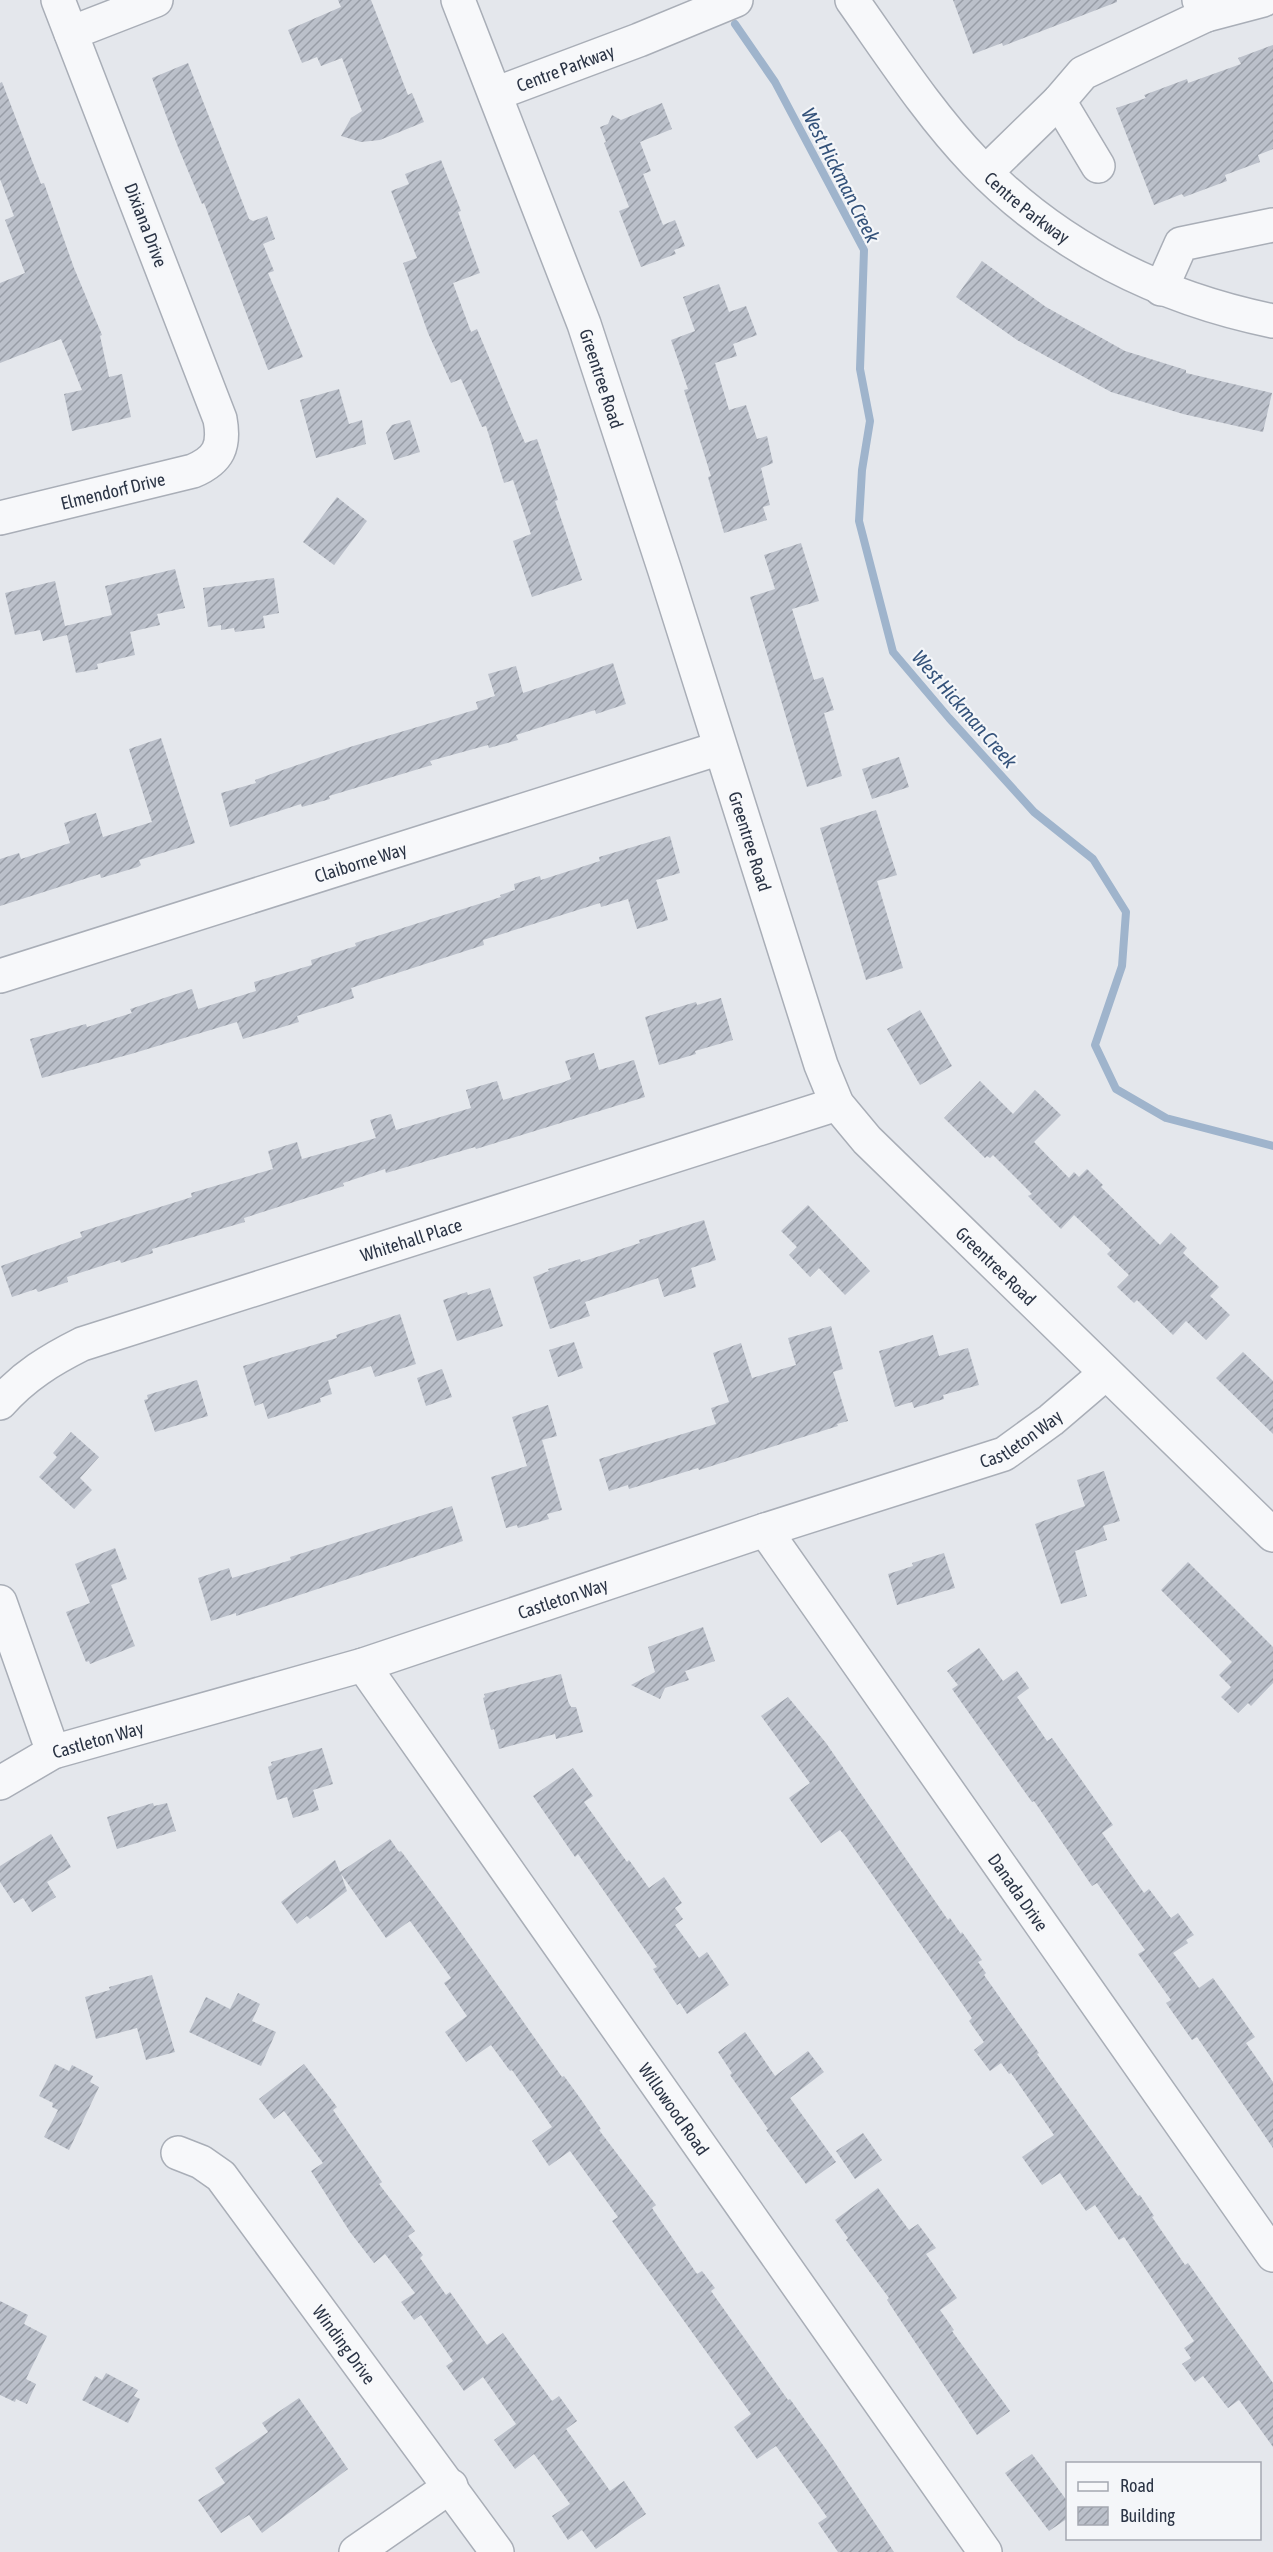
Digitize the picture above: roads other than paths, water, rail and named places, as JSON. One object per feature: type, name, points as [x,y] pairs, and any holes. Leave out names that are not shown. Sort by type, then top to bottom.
[{"type":"street","name":"Dixiana Drive","points":[[58,0],[220,419],[223,433],[218,452]]},
{"type":"street","points":[[71,33],[156,0]]},
{"type":"street","name":"Greentree Road","points":[[458,0],[584,324],[821,1065],[837,1104],[867,1140],[1273,1535]]},
{"type":"street","name":"Centre Parkway","points":[[495,94],[639,40],[736,0]]},
{"type":"street","name":"Centre Parkway","points":[[852,0],[919,93],[986,172],[1006,192],[1058,231],[1127,273],[1161,289],[1244,315],[1273,321]]},
{"type":"street","points":[[986,172],[1059,101],[1083,73],[1202,8],[1263,0]]},
{"type":"street","points":[[1059,101],[1098,166]]},
{"type":"street","points":[[1161,289],[1181,244],[1273,225]]},
{"type":"street","name":"Elmendorf Drive","points":[[0,518],[193,471],[206,465],[218,452]]},
{"type":"street","name":"Claiborne Way","points":[[0,976],[720,748]]},
{"type":"street","name":"Whitehall Place","points":[[0,1403],[21,1380],[46,1362],[82,1344],[837,1104]]},
{"type":"street","name":"Castleton Way","points":[[0,1783],[53,1752],[363,1665],[765,1530],[1004,1454],[1051,1420],[1106,1373]]},
{"type":"street","name":"Danada Drive","points":[[765,1530],[1273,2255]]},
{"type":"street","points":[[0,1602],[53,1752]]},
{"type":"street","name":"Willowood Road","points":[[363,1665],[985,2552]]},
{"type":"street","name":"Winding Drive","points":[[178,2152],[201,2162],[220,2176],[451,2486],[497,2552]]},
{"type":"street","points":[[356,2552],[451,2486]]},
{"type":"waterway","name":"West Hickman Creek","points":[[735,24],[775,82],[864,250],[860,369],[870,421],[862,470],[859,521],[893,652],[1034,812],[1093,859],[1126,912],[1122,966],[1095,1045],[1116,1089],[1166,1118],[1273,1146]]}]
